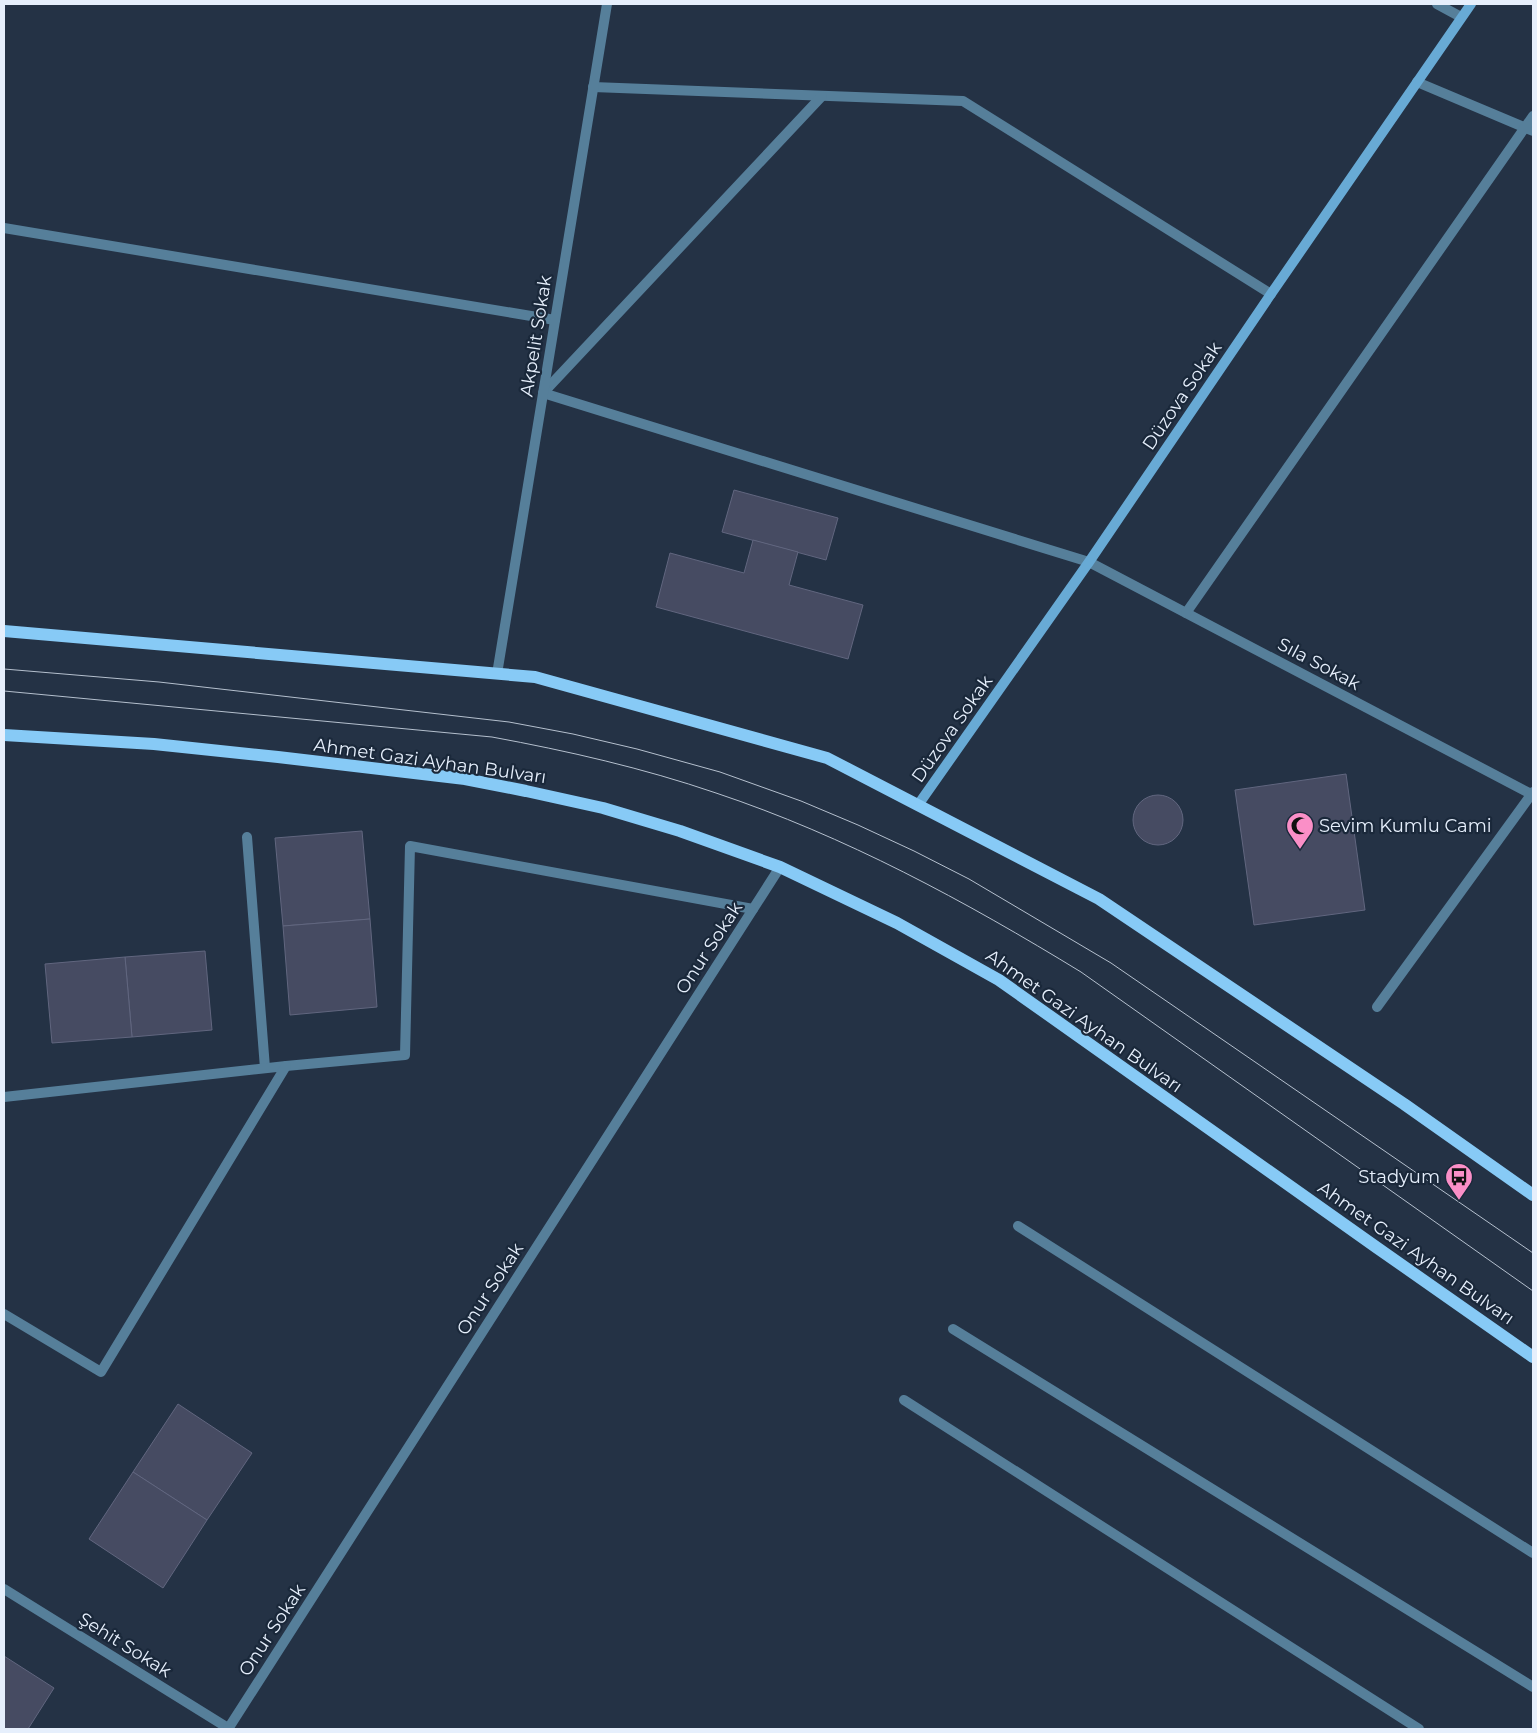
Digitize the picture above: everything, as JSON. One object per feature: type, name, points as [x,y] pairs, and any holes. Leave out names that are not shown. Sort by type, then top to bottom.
[{"type":"main road","points":[[4,631],[535,677],[827,758],[1099,899],[1404,1104],[1533,1195]]},
{"type":"main road","name":"Ahmet Gazi Ayhan Bulvarı","points":[[4,735],[154,744],[474,781],[526,790],[604,808],[680,831],[780,867],[897,924],[999,980],[1533,1357]]},
{"type":"street","name":"Akpelit Sokak","points":[[498,674],[607,4]]},
{"type":"street","points":[[1437,4],[1461,17]]},
{"type":"street","name":"Düzova Sokak","points":[[918,805],[1089,562],[1471,4]]},
{"type":"street","points":[[1417,82],[1530,129]]},
{"type":"street","points":[[593,87],[963,101],[1271,294]]},
{"type":"street","points":[[543,393],[822,96]]},
{"type":"street","points":[[1186,613],[1530,129],[1533,116]]},
{"type":"street","points":[[4,228],[555,320]]},
{"type":"street","name":"Sıla Sokak","points":[[543,393],[1089,562],[1533,794]]},
{"type":"street","points":[[1377,1006],[1533,794]]},
{"type":"street","points":[[247,837],[265,1068]]},
{"type":"street","points":[[4,1098],[265,1068],[405,1055],[410,846],[753,909]]},
{"type":"street","name":"Onur Sokak","points":[[228,1729],[780,867]]},
{"type":"street","points":[[4,1314],[101,1372],[286,1066]]},
{"type":"street","points":[[1018,1226],[1533,1554]]},
{"type":"street","points":[[953,1329],[1533,1687]]},
{"type":"street","points":[[904,1400],[1419,1729]]},
{"type":"street","name":"Şehit Sokak","points":[[4,1589],[228,1729]]},
{"type":"building","points":[[734,490],[838,518],[826,560],[722,532]]},
{"type":"building","points":[[753,540],[798,552],[789,585],[863,605],[848,659],[656,607],[670,553],[744,573]]},
{"type":"building","name":"Sevim Kumlu Cami","points":[[1346,774],[1365,910],[1254,925],[1235,790]]},
{"type":"building","points":[[1158,795],[1167,797],[1178,806],[1183,820],[1181,829],[1172,840],[1158,845],[1149,843],[1138,834],[1133,820],[1135,811],[1144,800]]},
{"type":"building","points":[[362,831],[370,919],[283,926],[275,838]]},
{"type":"building","points":[[370,919],[377,1007],[290,1015],[283,926]]},
{"type":"building","points":[[205,951],[212,1030],[132,1037],[125,957]]},
{"type":"building","points":[[125,957],[132,1037],[52,1043],[45,964]]},
{"type":"building","points":[[178,1404],[252,1453],[207,1520],[133,1472]]},
{"type":"building","points":[[133,1472],[207,1520],[163,1588],[89,1539]]},
{"type":"building","points":[[4,1656],[54,1688],[28,1729],[4,1729]]},
{"type":"tram line","points":[[4,669],[159,682],[509,722],[637,749],[720,772],[801,801],[858,825],[969,879],[1111,963],[1533,1253]]},
{"type":"tram line","points":[[4,691],[492,737],[577,754],[633,768],[689,784],[764,810],[811,829],[903,872],[993,920],[1081,972],[1533,1291]]},
{"type":"place","name":"Sevim Kumlu Cami","points":[[1300,850]]},
{"type":"place","name":"Stadyum","points":[[1459,1201]]}]
